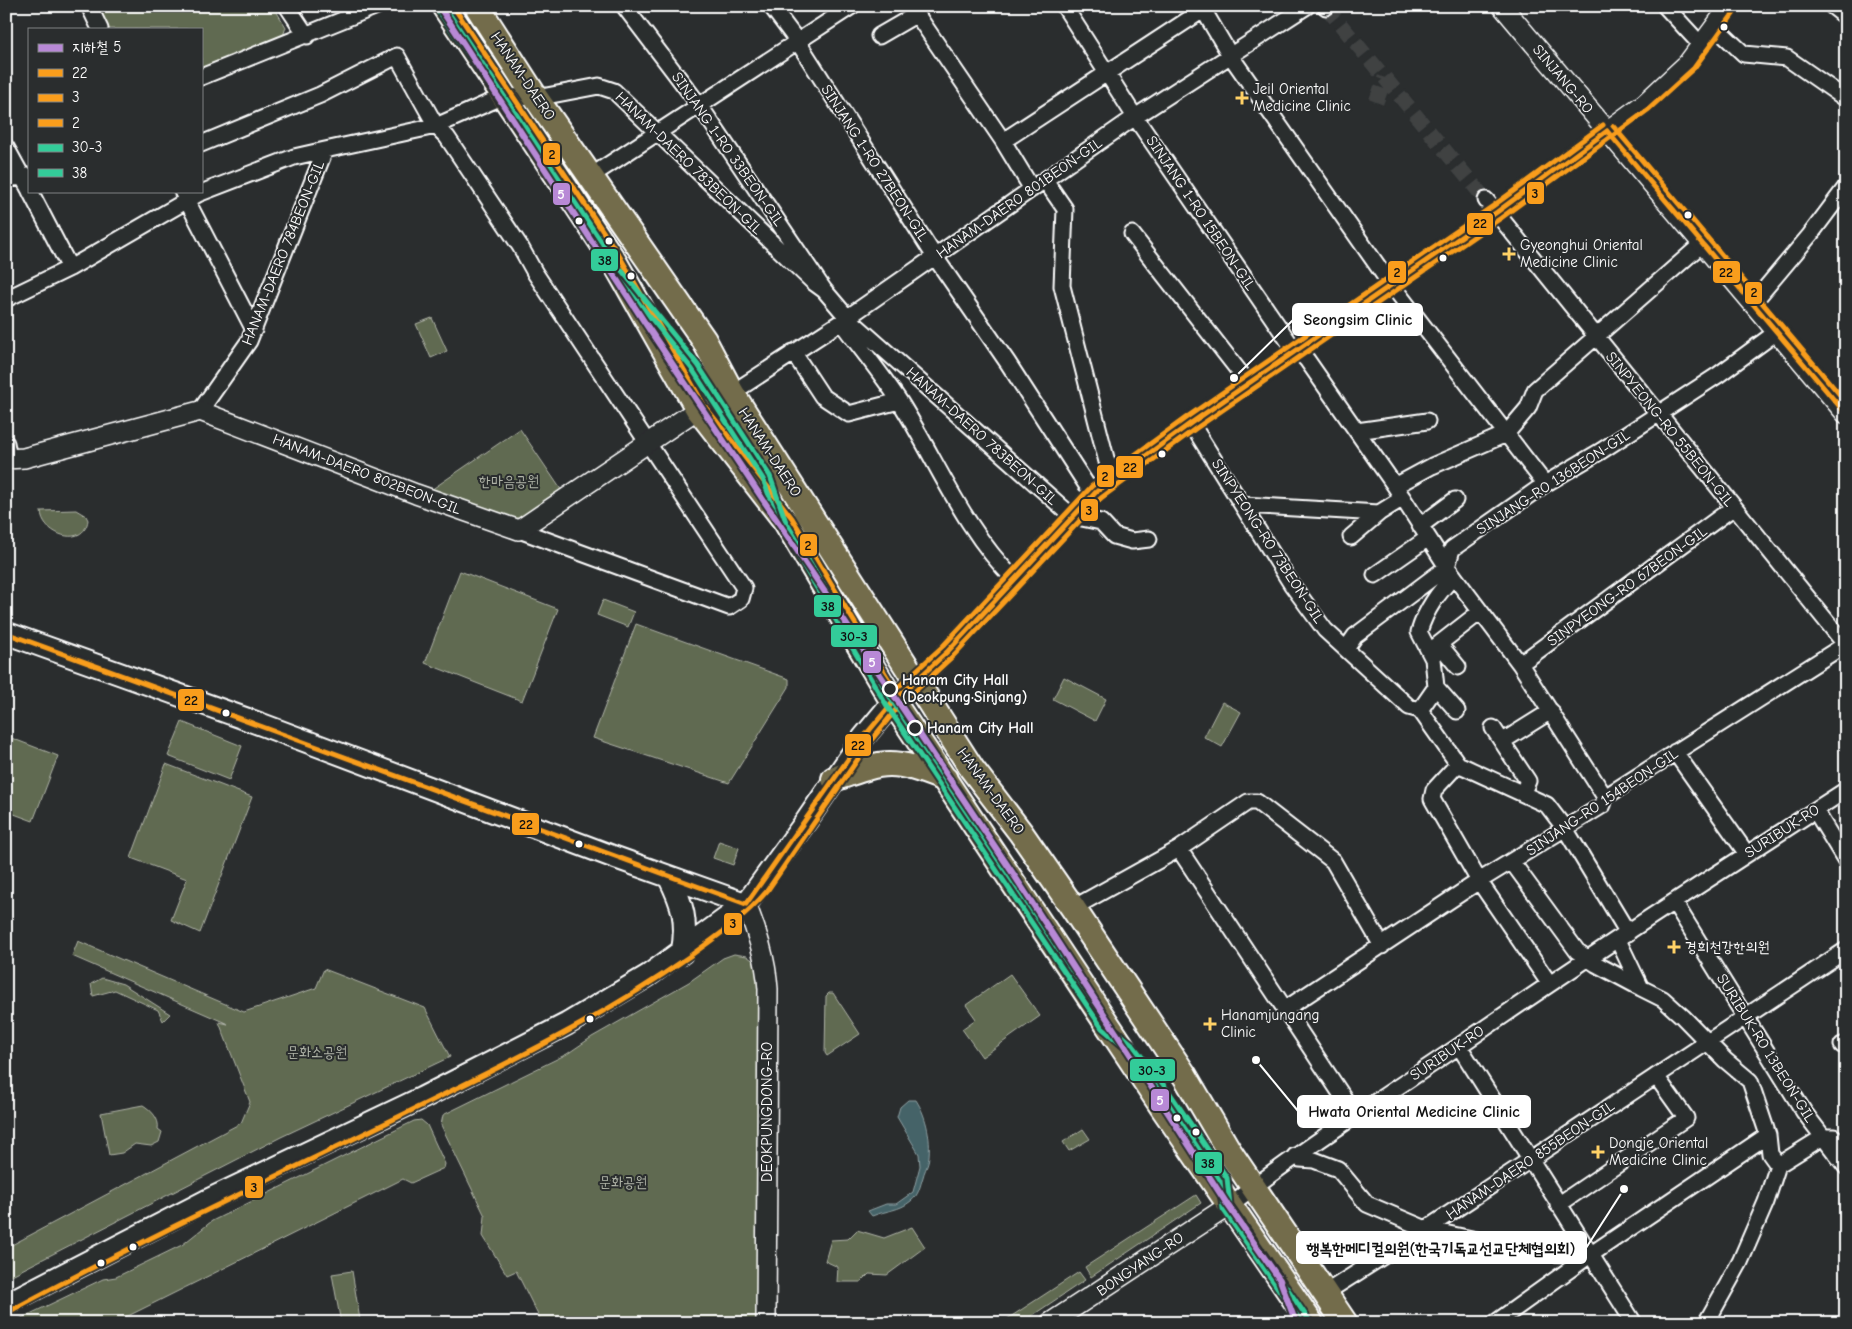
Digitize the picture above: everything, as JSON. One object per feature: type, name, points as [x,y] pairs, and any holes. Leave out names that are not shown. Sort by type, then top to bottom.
[{"type":"main road","name":"HANAM-DAERO","points":[[444,6],[614,261],[698,409],[786,522],[893,702],[1152,1091],[1311,1323]]},
{"type":"main road","name":"HANAM-DAERO","points":[[483,8],[536,98],[704,340],[732,393],[915,682],[981,782],[1021,833],[1073,908],[1184,1076],[1253,1187],[1345,1323]]},
{"type":"main road","points":[[6,633],[393,772],[669,877],[746,904]]},
{"type":"main road","points":[[6,1304],[206,1201],[422,1098],[567,1024],[682,953],[746,904],[863,738],[893,702],[915,682]]},
{"type":"main road","points":[[834,780],[870,766],[893,763],[906,764],[944,779]]},
{"type":"main road","points":[[669,877],[684,913],[685,937],[682,953]]},
{"type":"street","points":[[89,6],[100,28]]},
{"type":"street","points":[[288,6],[307,36]]},
{"type":"street","points":[[202,77],[307,36],[377,6]]},
{"type":"street","name":"SINJANG 1-RO 33BEON-GIL","points":[[624,6],[700,106],[899,401],[957,502],[1003,569],[1015,580]]},
{"type":"street","name":"SINJANG 1-RO 27BEON-GIL","points":[[771,6],[798,42],[935,257],[1086,484],[1096,492]]},
{"type":"street","points":[[591,176],[852,6]]},
{"type":"street","name":"SINJANG 1-RO 15BEON-GIL","points":[[1064,6],[1108,72],[1135,117],[1289,342],[1299,350]]},
{"type":"street","name":"HANAM-DAERO 801BEON-GIL","points":[[732,393],[935,257],[1135,117],[1307,6]]},
{"type":"street","name":"SINJANG-RO","points":[[1502,6],[1846,414]]},
{"type":"street","points":[[1665,6],[1701,45]]},
{"type":"street","points":[[915,682],[948,652],[1096,492],[1191,423],[1392,284],[1491,206],[1607,131],[1661,90],[1688,63],[1730,6]]},
{"type":"street","points":[[1832,6],[1846,17]]},
{"type":"street","points":[[1003,141],[1202,8],[1230,56],[1392,284],[1545,484]]},
{"type":"street","points":[[879,36],[914,10],[1003,141],[1032,189]]},
{"type":"street","points":[[1714,26],[1744,54],[1786,58],[1846,99]]},
{"type":"street","points":[[202,144],[320,95],[397,56],[436,126],[446,137],[503,220],[535,273],[649,442],[744,588],[742,599],[729,607],[519,530]]},
{"type":"street","name":"HANAM-DAERO 783BEON-GIL","points":[[504,96],[536,98],[599,86],[614,91],[660,132],[812,282],[824,290]]},
{"type":"street","name":"HANAM-DAERO 784BEON-GIL","points":[[200,411],[249,341],[325,150],[436,126],[504,96]]},
{"type":"street","points":[[6,147],[27,183]]},
{"type":"street","points":[[6,299],[70,268],[184,196],[198,194],[294,157],[325,150]]},
{"type":"street","points":[[6,179],[27,183]]},
{"type":"street","points":[[1046,180],[1065,209],[1062,286],[1107,462],[1118,477]]},
{"type":"street","points":[[1754,303],[1810,235],[1846,187]]},
{"type":"street","points":[[32,192],[70,268]]},
{"type":"street","points":[[184,196],[254,330]]},
{"type":"street","name":"SINPYEONG-RO 55BEON-GIL","points":[[1491,206],[1594,336],[1660,413],[1845,644]]},
{"type":"street","points":[[1132,234],[1249,384]]},
{"type":"street","points":[[1351,537],[1379,513],[1399,492],[1432,466],[1506,434],[1528,408],[1535,390],[1594,336],[1702,243]]},
{"type":"street","name":"HANAM-DAERO 783BEON-GIL","points":[[844,319],[1072,516]]},
{"type":"street","name":"SINJANG-RO 136BEON-GIL","points":[[1346,649],[1355,636],[1451,572],[1452,550],[1545,484],[1718,376],[1778,332]]},
{"type":"street","points":[[1299,350],[1399,492],[1451,572],[1520,664],[1605,797]]},
{"type":"street","points":[[793,352],[822,396],[849,414],[899,401]]},
{"type":"street","points":[[519,530],[698,409]]},
{"type":"street","points":[[7,454],[24,458],[200,411]]},
{"type":"street","name":"HANAM-DAERO 802BEON-GIL","points":[[200,411],[416,494],[519,530]]},
{"type":"street","points":[[1357,431],[1427,421]]},
{"type":"street","name":"SINPYEONG-RO 73BEON-GIL","points":[[1191,423],[1292,585],[1325,630],[1409,707],[1420,710],[1458,764]]},
{"type":"street","points":[[1375,575],[1424,532],[1455,500]]},
{"type":"street","points":[[1243,504],[1379,513]]},
{"type":"street","name":"SINPYEONG-RO 67BEON-GIL","points":[[1520,664],[1734,507]]},
{"type":"street","points":[[1072,516],[1101,522],[1114,536],[1132,541],[1149,539]]},
{"type":"street","points":[[1451,572],[1423,618],[1419,632],[1430,651],[1436,687],[1457,711]]},
{"type":"street","points":[[1430,651],[1480,612]]},
{"type":"street","name":"SINJANG-RO 154BEON-GIL","points":[[1284,1010],[1479,881],[1566,830],[1603,805],[1605,797],[1845,644]]},
{"type":"street","points":[[1430,651],[1444,650],[1458,667]]},
{"type":"street","points":[[1420,710],[1436,687]]},
{"type":"street","points":[[1503,741],[1551,712]]},
{"type":"street","points":[[1494,728],[1528,781],[1523,792]]},
{"type":"street","points":[[1675,752],[1747,854]]},
{"type":"street","points":[[1549,983],[1479,881],[1432,799],[1434,790],[1458,764],[1523,792],[1547,805],[1566,830],[1623,937],[1641,988]]},
{"type":"street","name":"SURIBUK-RO","points":[[1230,1205],[1295,1156],[1549,983],[1623,937],[1846,790]]},
{"type":"street","points":[[1073,908],[1180,849],[1248,802],[1257,802],[1333,861],[1382,946]]},
{"type":"street","points":[[1815,810],[1846,861]]},
{"type":"street","points":[[1180,849],[1354,1116]]},
{"type":"street","points":[[1512,862],[1577,951],[1663,999],[1709,1041],[1725,1060],[1750,1081],[1768,1135],[1770,1154],[1778,1165]]},
{"type":"street","name":"SURIBUK-RO 13BEON-GIL","points":[[1674,902],[1804,1112],[1846,1167]]},
{"type":"street","name":"DEOKPUNGDONG-RO","points":[[746,904],[756,929],[766,967],[768,989],[766,1323]]},
{"type":"street","name":"HANAM-DAERO 855BEON-GIL","points":[[1325,1293],[1426,1230],[1846,950]]},
{"type":"street","points":[[1459,1046],[1634,1323]]},
{"type":"street","points":[[1558,1204],[1686,1118],[1656,1076]]},
{"type":"street","points":[[1495,1323],[1590,1255],[1768,1135]]},
{"type":"street","points":[[1706,1323],[1740,1262],[1766,1202],[1778,1165],[1823,1137],[1834,1137],[1846,1145]]},
{"type":"street","points":[[1295,1156],[1314,1160],[1338,1169],[1367,1204],[1426,1230],[1531,1252],[1590,1255]]},
{"type":"street","name":"BONGYANG-RO","points":[[1050,1323],[1230,1205]]},
{"type":"green space","points":[[98,6],[273,6],[286,27],[283,36],[202,68],[202,28],[109,28]]},
{"type":"green space","points":[[432,318],[447,351],[431,358],[416,324]]},
{"type":"green space","name":"한마음공원","points":[[520,429],[562,491],[516,523],[428,492]]},
{"type":"green space","points":[[76,510],[86,516],[88,520],[85,529],[79,534],[72,536],[55,532],[48,527],[41,511]]},
{"type":"green space","points":[[460,571],[558,609],[522,701],[425,663]]},
{"type":"green space","points":[[603,600],[634,612],[628,627],[597,615]]},
{"type":"green space","points":[[636,624],[789,679],[789,687],[729,783],[593,738]]},
{"type":"green space","points":[[1064,677],[1106,699],[1095,721],[1053,699]]},
{"type":"green space","points":[[1222,702],[1241,712],[1222,747],[1204,737]]},
{"type":"green space","points":[[182,722],[242,746],[229,780],[168,756]]},
{"type":"green space","points":[[6,736],[58,756],[33,821],[6,811]]},
{"type":"green space","points":[[166,764],[252,797],[200,933],[171,920],[187,879],[131,858]]},
{"type":"green space","points":[[719,841],[739,848],[733,865],[713,858]]},
{"type":"green space","name":"문화소공원","points":[[78,941],[244,1012],[316,988],[324,969],[425,1008],[450,1057],[281,1137],[6,1278],[6,1248],[241,1123],[250,1102],[219,1022],[228,1024],[72,956]]},
{"type":"green space","name":"문화공원","points":[[734,954],[747,956],[760,966],[761,1323],[574,1323],[572,1318],[560,1323],[542,1323],[516,1271],[507,1275],[483,1236],[485,1216],[441,1125],[443,1115],[567,1054],[592,1037],[689,982],[723,958]]},
{"type":"green space","points":[[1010,974],[1040,1016],[982,1057],[962,1029],[976,1019],[966,1005]]},
{"type":"green space","points":[[102,978],[123,984],[170,1014],[163,1021],[158,1010],[115,990],[93,996],[91,984]]},
{"type":"green space","points":[[829,993],[833,993],[860,1034],[827,1056],[825,1053],[826,996]]},
{"type":"green space","points":[[143,1105],[152,1112],[158,1122],[158,1129],[162,1132],[159,1142],[151,1146],[135,1144],[122,1153],[109,1155],[101,1113]]},
{"type":"green space","points":[[421,1120],[427,1125],[445,1164],[444,1168],[411,1183],[403,1179],[114,1323],[11,1323],[103,1279],[116,1277],[182,1245],[212,1221],[414,1121]]},
{"type":"green space","points":[[1083,1129],[1090,1139],[1069,1151],[1063,1142]]},
{"type":"green space","points":[[1196,1195],[1201,1203],[1091,1277],[1085,1267]]},
{"type":"green space","points":[[912,1227],[925,1247],[887,1275],[869,1274],[861,1282],[837,1282],[838,1267],[825,1261],[831,1240],[848,1239],[857,1230],[884,1238]]},
{"type":"green space","points":[[352,1271],[360,1320],[341,1323],[332,1274]]},
{"type":"green space","points":[[1079,1272],[1085,1280],[1021,1323],[1001,1323]]},
{"type":"water","points":[[908,1100],[916,1100],[926,1122],[929,1138],[928,1165],[914,1199],[902,1207],[872,1216],[868,1211],[886,1204],[896,1204],[913,1192],[920,1166],[919,1154],[897,1117],[900,1107]]},
{"type":"tunnel","points":[[1326,7],[1486,200]]},
{"type":"tunnel","points":[[1376,102],[1385,78]]},
{"type":"metro line","name":"5","points":[[439,6],[647,326],[1014,875],[1227,1204],[1280,1280],[1296,1323]]},
{"type":"transit line","name":"30-3","points":[[444,6],[614,261],[698,365],[770,476],[786,522],[893,702],[1108,1024],[1132,1044],[1169,1092],[1227,1178],[1230,1205],[1311,1323]]},
{"type":"transit line","name":"2","points":[[453,6],[620,257],[704,405],[792,518],[895,690],[943,646],[1092,486],[1187,417],[1493,206],[1603,125]]},
{"type":"transit line","name":"38","points":[[438,10],[608,265],[692,369],[763,479],[780,526],[887,706],[1102,1028],[1127,1049],[1163,1096],[1220,1181],[1223,1209],[1302,1323]]},
{"type":"transit line","name":"3","points":[[10,1311],[174,1226],[542,1045],[659,977],[719,935],[749,910],[767,891],[869,743],[898,707],[953,656],[1101,498],[1195,429],[1501,218],[1649,109],[1694,68],[1736,10]]},
{"type":"transit line","name":"2","points":[[1613,126],[1846,402]]},
{"type":"transit line","name":"22","points":[[1607,131],[1846,414]]},
{"type":"transit line","name":"22","points":[[746,904],[863,738],[893,702],[948,651],[1096,492],[1191,423],[1497,212],[1607,131]]},
{"type":"transit line","name":"22","points":[[6,633],[746,904]]},
{"type":"place","name":"Jeil Oriental Medicine Clinic","points":[[1242,98]]},
{"type":"place","name":"Gyeonghui Oriental Medicine Clinic","points":[[1509,254]]},
{"type":"place","name":"Seongsim Clinic","points":[[1234,378]]},
{"type":"place","name":"Hanam City Hall (Deokpung·Sinjang)","points":[[890,689]]},
{"type":"place","name":"Hanam City Hall","points":[[915,728]]},
{"type":"place","name":"경희천강한의원","points":[[1674,947]]},
{"type":"place","name":"Hanamjungang Clinic","points":[[1210,1024]]},
{"type":"place","name":"Hwata Oriental Medicine Clinic","points":[[1256,1060]]},
{"type":"place","name":"Dongje Oriental Medicine Clinic","points":[[1598,1152]]},
{"type":"place","name":"행복한메디컬의원(한국기독교선교단체협의회)","points":[[1624,1189]]}]
